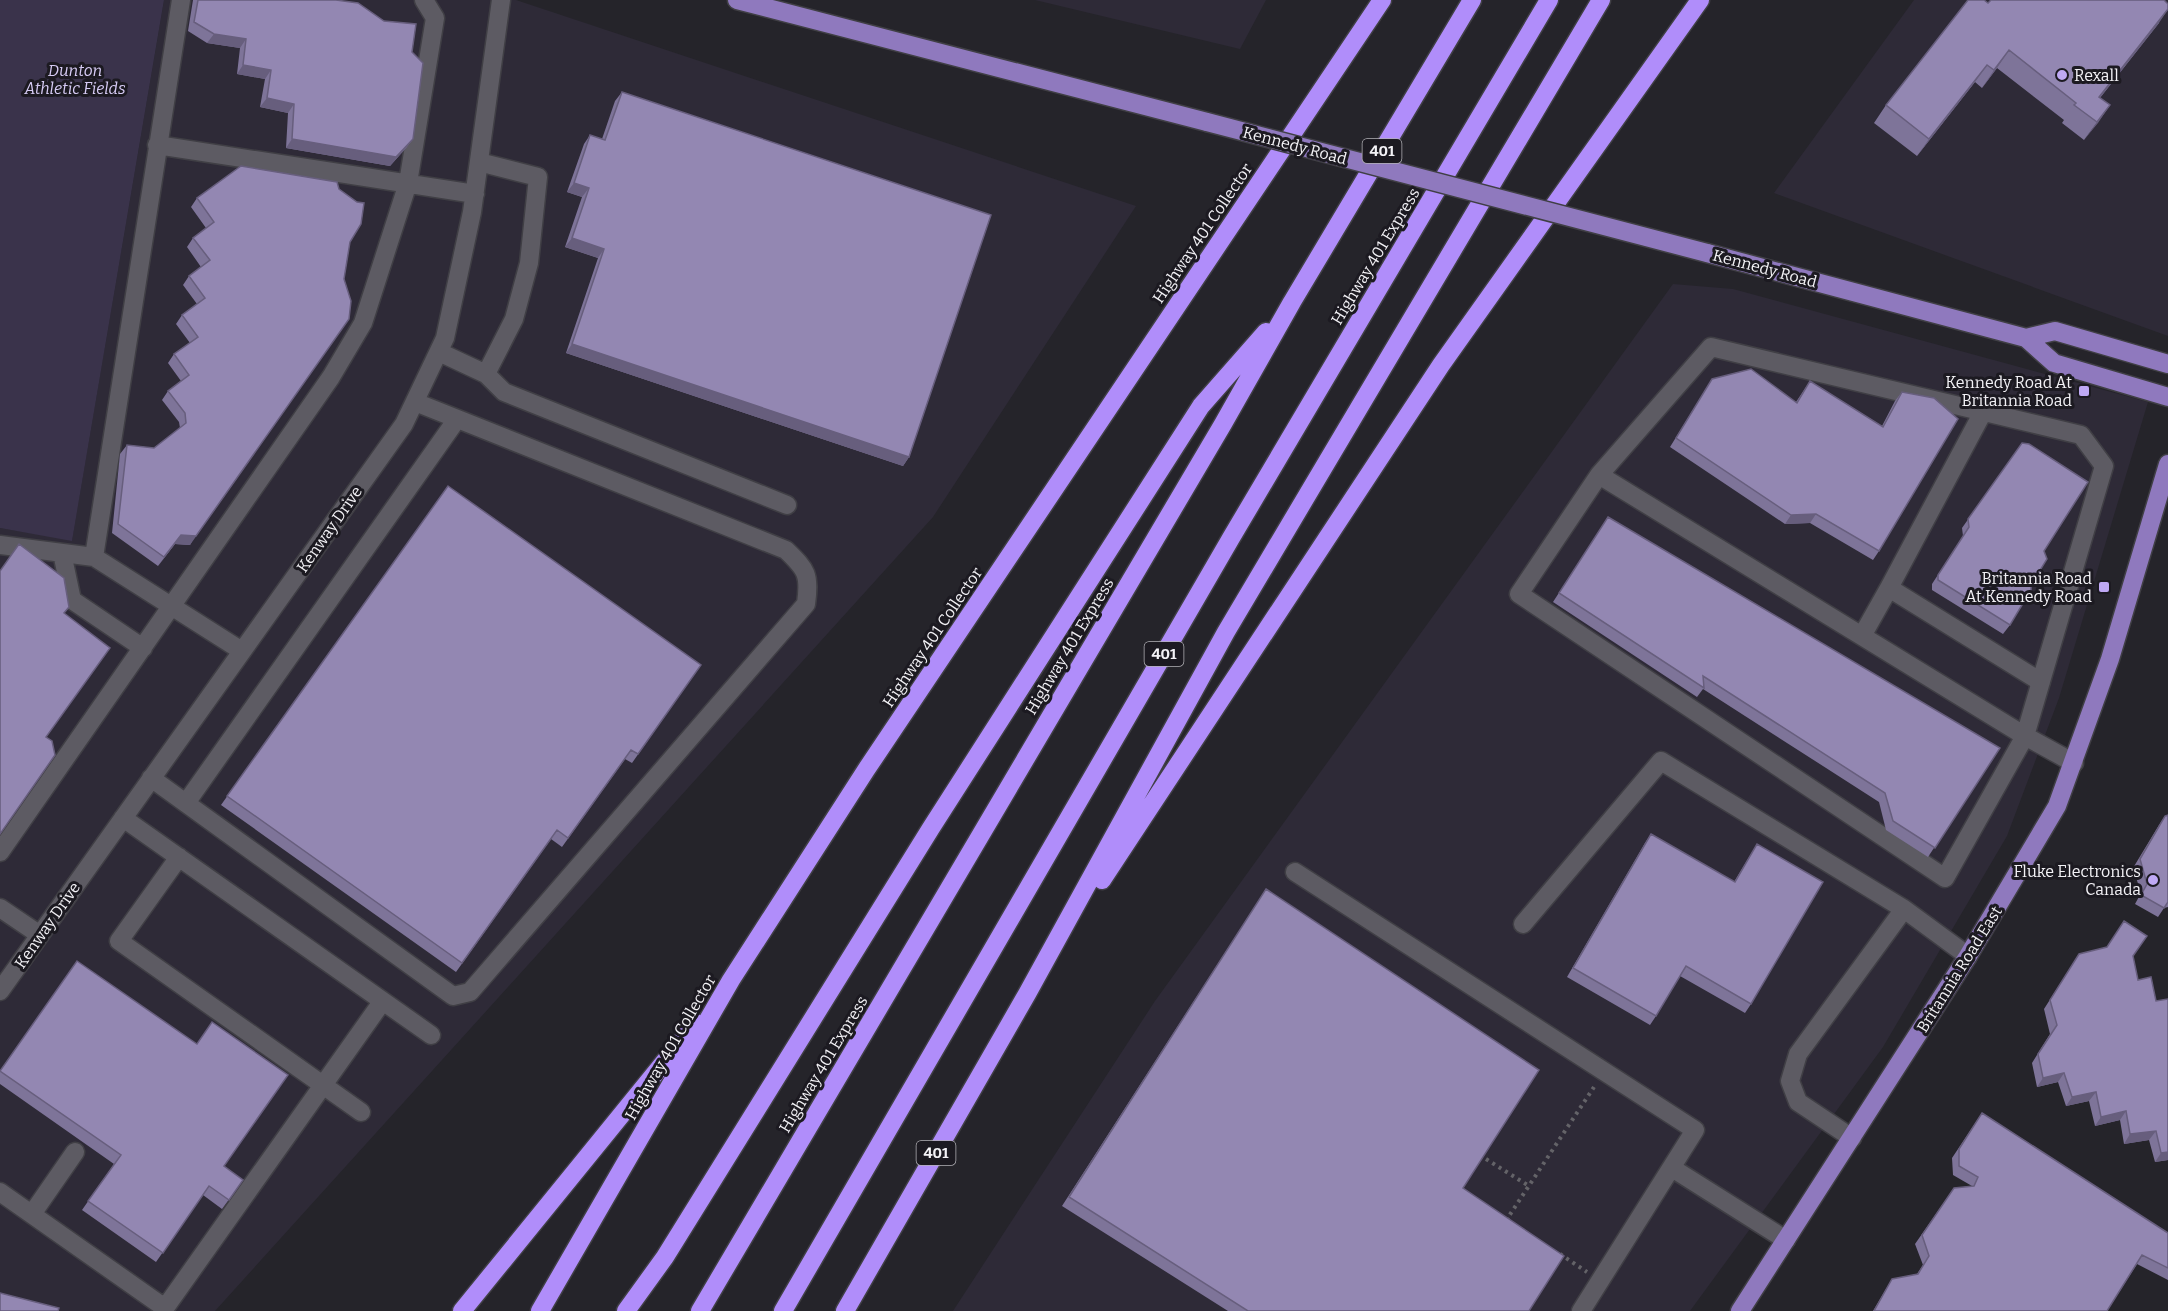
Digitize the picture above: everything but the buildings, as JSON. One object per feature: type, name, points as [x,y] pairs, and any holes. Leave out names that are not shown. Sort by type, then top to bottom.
[{"type":"highway","name":"Highway 401 Collector","points":[[540,1311],[731,980],[866,770],[1382,0]]},
{"type":"highway","name":"Highway 401 Express","points":[[700,1311],[1217,434],[1292,302],[1472,0]]},
{"type":"highway","name":"Highway 401 Express","points":[[783,1311],[1231,538],[1549,0]]},
{"type":"highway","name":"401","points":[[845,1311],[1027,994],[1226,632],[1600,0]]},
{"type":"highway","points":[[1027,994],[1441,365],[1700,0]]},
{"type":"highway","points":[[626,1311],[665,1257],[931,828],[1201,406],[1292,302]]},
{"type":"highway","points":[[462,1311],[731,980]]},
{"type":"main road","name":"Kennedy Road","points":[[737,0],[2026,338],[2054,363],[2168,397]]},
{"type":"main road","name":"Kennedy Road","points":[[2026,338],[2055,331],[2168,364]]},
{"type":"main road","name":"Britannia Road East","points":[[1740,1311],[1968,956],[2057,806],[2110,659],[2168,464]]},
{"type":"street","points":[[94,557],[181,0]]},
{"type":"street","points":[[0,852],[331,377],[363,323],[408,183],[435,18],[424,0]]},
{"type":"street","name":"Kenway Drive","points":[[0,991],[404,424],[445,338],[475,194],[501,0]]},
{"type":"street","points":[[157,145],[475,194]]},
{"type":"street","points":[[479,162],[538,177],[529,263],[514,319],[486,374]]},
{"type":"street","points":[[1711,347],[1983,412],[2081,435],[2104,466],[2025,736],[1945,878],[1519,594],[1599,475],[1711,347]]},
{"type":"street","points":[[439,352],[486,374],[504,392],[787,505]]},
{"type":"street","points":[[151,778],[453,996],[470,992],[806,604],[808,587],[804,568],[786,550],[415,402]]},
{"type":"street","points":[[1862,636],[1983,412]]},
{"type":"street","points":[[186,803],[457,419]]},
{"type":"street","points":[[1599,475],[2025,736],[2074,763]]},
{"type":"street","points":[[0,545],[94,557],[242,651]]},
{"type":"street","points":[[62,553],[72,600],[143,648]]},
{"type":"street","points":[[1889,588],[2041,682]]},
{"type":"street","points":[[1523,924],[1661,761],[1904,909],[1968,956]]},
{"type":"street","points":[[123,818],[431,1035]]},
{"type":"street","points":[[179,857],[119,941],[361,1112]]},
{"type":"street","points":[[1294,872],[1695,1130],[1581,1311]]},
{"type":"street","points":[[0,908],[40,935]]},
{"type":"street","points":[[1852,1138],[1798,1102],[1790,1081],[1798,1054],[1904,909]]},
{"type":"street","points":[[0,1192],[165,1308],[382,1002]]},
{"type":"street","points":[[32,1214],[75,1152]]},
{"type":"street","points":[[1672,1168],[1786,1240]]},
{"type":"path","points":[[1517,1226],[1507,1219],[1604,1071]]},
{"type":"path","points":[[1486,1159],[1530,1186]]},
{"type":"path","points":[[1554,1250],[1601,1281]]},
{"type":"shaded area","points":[[164,0],[516,0],[1136,206],[933,517],[215,1311],[0,1311],[0,528],[72,540]]},
{"type":"shaded area","points":[[1035,0],[1266,0],[1240,49]]},
{"type":"shaded area","points":[[1914,0],[2168,0],[2168,336],[1774,193]]},
{"type":"shaded area","points":[[1673,284],[1733,289],[2148,402],[2059,698],[2007,836],[1883,1047],[1690,1311],[953,1311],[1155,1001]]},
{"type":"green space","name":"Dunton Athletic Fields","points":[[0,0],[164,0],[72,541],[0,528]]},
{"type":"place","name":"Rexall","points":[[2062,75]]},
{"type":"place","name":"Kennedy Road At Britannia Road","points":[[2084,391]]},
{"type":"place","name":"Britannia Road At Kennedy Road","points":[[2104,587]]},
{"type":"place","name":"Fluke Electronics Canada","points":[[2153,880]]}]
